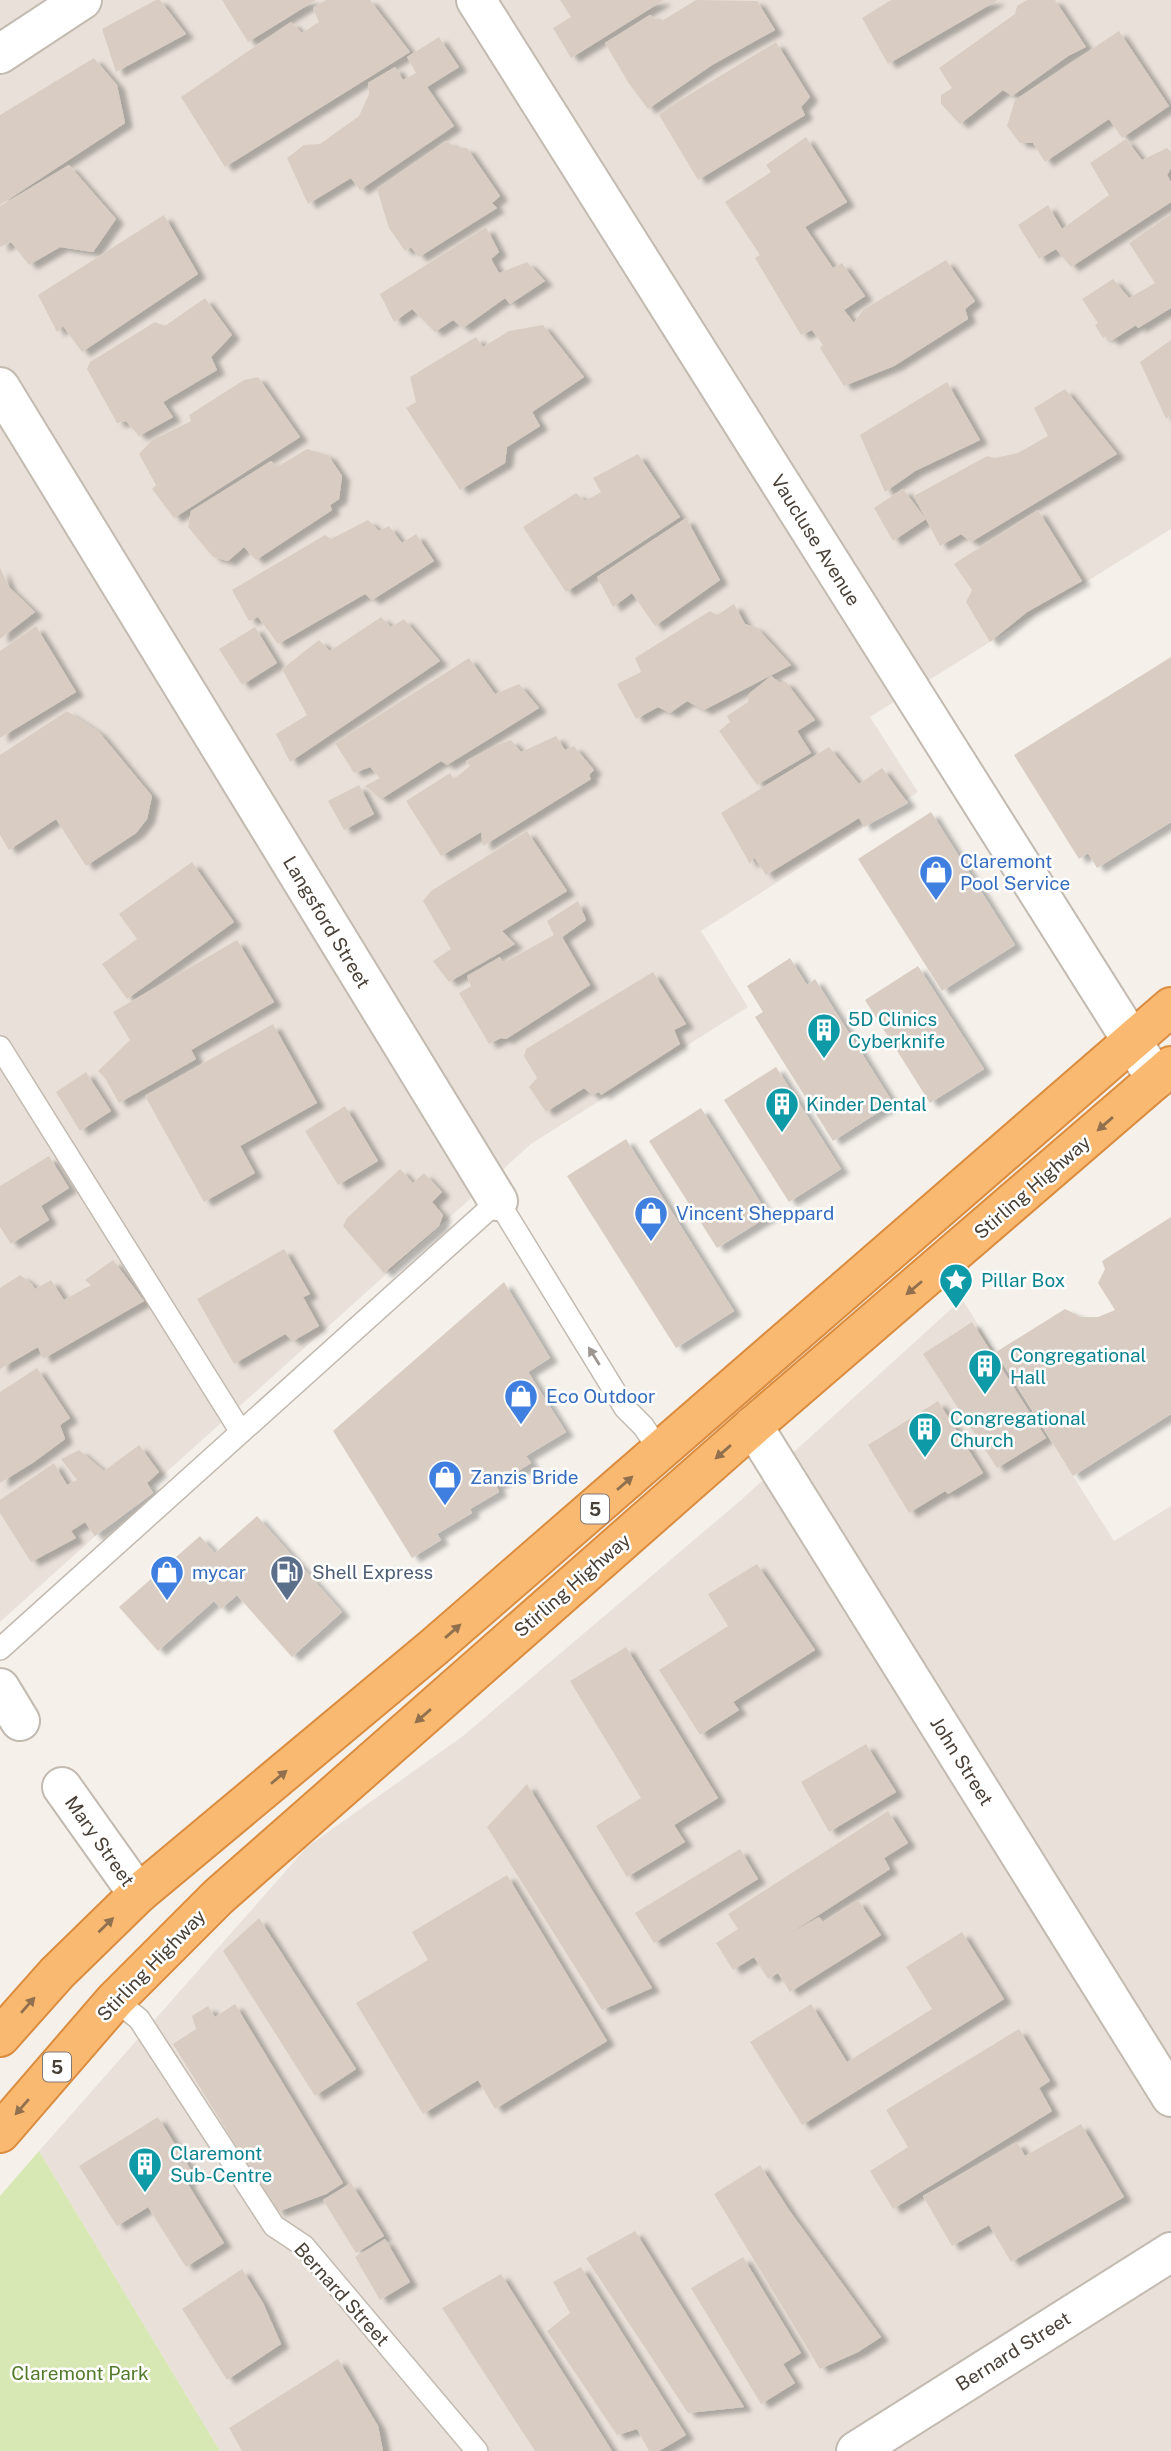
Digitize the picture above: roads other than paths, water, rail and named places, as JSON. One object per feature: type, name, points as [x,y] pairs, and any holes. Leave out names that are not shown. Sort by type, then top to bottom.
[{"type":"highway","name":"5","points":[[0,2037],[57,1973],[138,1894],[434,1647],[1171,1007]]},
{"type":"highway","name":"Stirling Highway","points":[[0,2133],[115,2000],[218,1897],[753,1426],[1164,1072]]},
{"type":"street","points":[[0,54],[82,0]]},
{"type":"street","name":"Vaucluse Avenue","points":[[476,0],[1132,1043],[1164,1072]]},
{"type":"street","name":"Langsford Street","points":[[0,387],[498,1201]]},
{"type":"street","name":"John Street","points":[[753,1426],[1171,2097]]},
{"type":"street","points":[[0,1688],[20,1721]]},
{"type":"street","name":"Mary Street","points":[[62,1787],[138,1894]]},
{"type":"street","name":"Bernard Street","points":[[856,2451],[1171,2252]]},
{"type":"lane","points":[[0,1047],[241,1432]]},
{"type":"lane","points":[[0,1648],[498,1201]]},
{"type":"lane","name":"Langsford Street","points":[[498,1201],[625,1408],[643,1426],[661,1452]]},
{"type":"lane","name":"Bernard Street","points":[[115,2000],[139,2019],[274,2226],[304,2246],[477,2451]]},
{"type":"place","name":"Claremont Pool Service","points":[[936,902]]},
{"type":"place","name":"5D Clinics Cyberknife","points":[[824,1060]]},
{"type":"place","name":"Kinder Dental","points":[[782,1134]]},
{"type":"place","name":"Vincent Sheppard","points":[[651,1243]]},
{"type":"place","name":"Pillar Box","points":[[956,1310]]},
{"type":"place","name":"Congregational Hall","points":[[985,1396]]},
{"type":"place","name":"Eco Outdoor","points":[[521,1426]]},
{"type":"place","name":"Congregational Church","points":[[925,1459]]},
{"type":"place","name":"Zanzis Bride","points":[[445,1507]]},
{"type":"place","name":"mycar","points":[[167,1602]]},
{"type":"place","name":"Shell Express","points":[[287,1602]]},
{"type":"place","name":"Claremont Sub-Centre","points":[[145,2194]]},
{"type":"park label","name":"Claremont Park","points":[[80,2373]]}]
